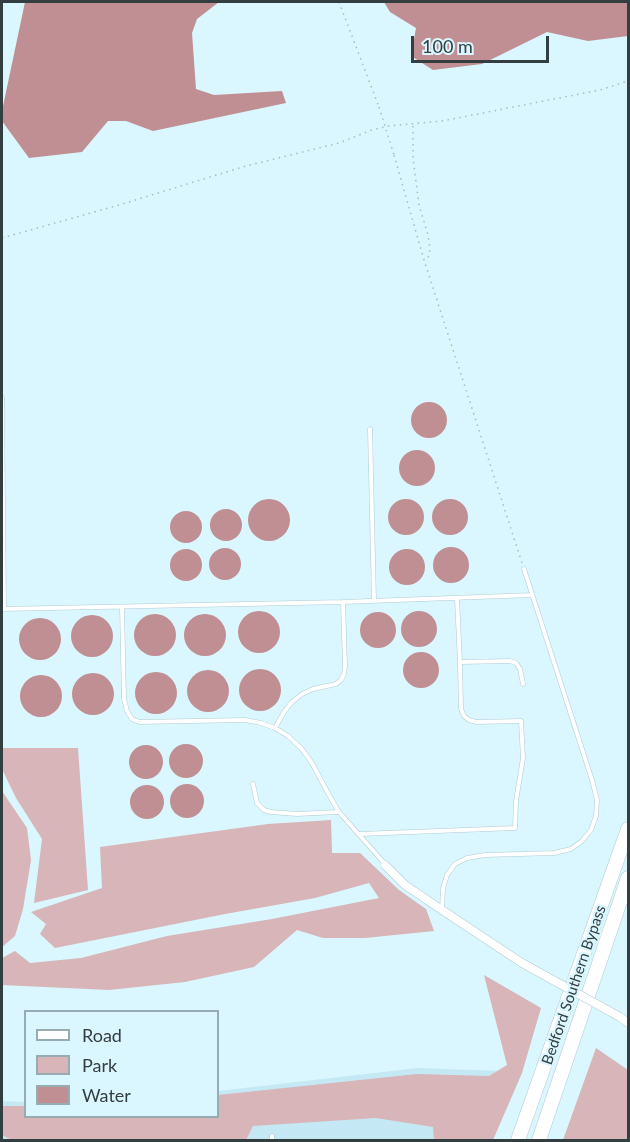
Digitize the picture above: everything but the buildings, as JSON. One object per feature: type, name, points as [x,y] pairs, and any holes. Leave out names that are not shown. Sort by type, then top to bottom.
[{"type":"highway","name":"Bedford Southern Bypass","points":[[518,1140],[628,829]]},
{"type":"highway","name":"Bedford Southern Bypass","points":[[539,1140],[628,878]]},
{"type":"street","points":[[386,865],[405,885],[522,963],[628,1023]]},
{"type":"lane","points":[[2,398],[3,609],[457,599],[532,595]]},
{"type":"lane","points":[[370,429],[374,601]]},
{"type":"lane","points":[[442,910],[443,888],[447,875],[456,864],[467,858],[485,855],[554,853],[571,849],[591,830],[596,816],[597,800],[592,780],[524,569]]},
{"type":"lane","points":[[360,834],[515,828],[516,801],[523,758],[521,721],[476,722],[464,716],[461,709],[457,599]]},
{"type":"lane","points":[[275,728],[284,712],[302,694],[336,684],[340,680],[345,666],[343,602]]},
{"type":"lane","points":[[122,607],[124,699],[127,711],[132,718],[139,722],[245,720],[275,728],[301,748],[312,763],[339,812],[386,865]]},
{"type":"lane","points":[[460,662],[510,661],[516,663],[520,669],[523,684]]},
{"type":"lane","points":[[253,784],[257,803],[264,810],[297,814],[339,812]]},
{"type":"path","points":[[339,2],[379,107],[424,260],[524,569]]},
{"type":"path","points":[[2,238],[246,166],[339,143],[372,129],[442,122],[600,90],[628,81]]},
{"type":"path","points":[[413,125],[413,158],[419,205],[430,249],[428,258],[424,260]]},
{"type":"shaded area","points":[[418,1068],[501,1071],[473,1140],[2,1140],[2,1101],[24,1102],[24,1118],[219,1118],[219,1091]]},
{"type":"green space","points":[[2,748],[78,748],[88,890],[34,903],[42,839],[16,798],[2,769]]},
{"type":"green space","points":[[2,791],[27,828],[31,860],[23,909],[15,936],[2,947]]},
{"type":"green space","points":[[331,820],[332,853],[360,853],[399,890],[426,909],[434,931],[365,938],[323,938],[297,930],[254,967],[185,982],[109,990],[2,985],[2,958],[15,951],[30,963],[81,958],[167,936],[379,898],[369,883],[315,898],[55,948],[40,934],[46,924],[31,912],[102,888],[100,847],[268,824]]},
{"type":"green space","points":[[484,975],[541,1008],[522,1073],[493,1140],[434,1140],[433,1127],[376,1118],[253,1126],[246,1140],[12,1140],[2,1135],[2,1106],[24,1106],[24,1118],[219,1118],[219,1095],[417,1074],[489,1076],[507,1065]]},
{"type":"green space","points":[[596,1048],[628,1070],[628,1140],[563,1140]]},
{"type":"water","points":[[25,2],[219,2],[197,19],[192,33],[196,89],[214,95],[282,91],[286,103],[153,131],[126,121],[108,121],[82,152],[29,158],[2,121],[2,111]]},
{"type":"water","points":[[384,2],[628,2],[628,36],[588,41],[547,32],[482,64],[433,70],[411,56],[416,28],[390,12]]},
{"type":"water","points":[[429,402],[442,407],[447,420],[442,433],[429,438],[416,433],[411,420],[416,407]]},
{"type":"water","points":[[417,450],[430,455],[435,468],[430,481],[417,486],[404,481],[399,468],[404,455]]},
{"type":"water","points":[[269,499],[277,500],[284,505],[289,512],[289,528],[284,535],[277,540],[269,541],[261,540],[254,535],[249,528],[248,520],[249,512],[254,505],[261,500]]},
{"type":"water","points":[[406,499],[419,504],[424,517],[419,530],[406,535],[393,530],[388,517],[393,504]]},
{"type":"water","points":[[450,499],[463,504],[468,517],[463,530],[450,535],[437,530],[432,517],[437,504]]},
{"type":"water","points":[[226,509],[237,514],[242,525],[237,536],[226,541],[215,536],[210,525],[215,514]]},
{"type":"water","points":[[186,511],[197,516],[202,527],[197,538],[186,543],[175,538],[170,527],[175,516]]},
{"type":"water","points":[[451,547],[464,552],[469,565],[464,578],[451,583],[438,578],[433,565],[438,552]]},
{"type":"water","points":[[225,548],[236,553],[241,564],[236,575],[225,580],[214,575],[209,564],[214,553]]},
{"type":"water","points":[[186,549],[197,554],[202,565],[197,576],[186,581],[175,576],[170,565],[175,554]]},
{"type":"water","points":[[407,549],[420,554],[425,567],[420,580],[407,585],[394,580],[389,567],[394,554]]},
{"type":"water","points":[[259,611],[267,612],[274,617],[279,624],[279,640],[274,647],[267,652],[259,653],[251,652],[244,647],[239,640],[238,632],[239,624],[244,617],[251,612]]},
{"type":"water","points":[[419,611],[432,616],[437,629],[432,642],[419,647],[406,642],[401,629],[406,616]]},
{"type":"water","points":[[378,612],[391,617],[396,630],[391,643],[378,648],[365,643],[360,630],[365,617]]},
{"type":"water","points":[[155,614],[163,615],[170,620],[175,627],[175,643],[170,650],[163,655],[155,656],[147,655],[140,650],[135,643],[134,635],[135,627],[140,620],[147,615]]},
{"type":"water","points":[[205,614],[213,615],[220,620],[225,627],[225,643],[220,650],[213,655],[205,656],[197,655],[190,650],[185,643],[184,635],[185,627],[190,620],[197,615]]},
{"type":"water","points":[[92,615],[100,616],[107,621],[112,628],[112,644],[107,651],[100,656],[92,657],[84,656],[77,651],[72,644],[71,636],[72,628],[77,621],[84,616]]},
{"type":"water","points":[[40,618],[48,619],[55,624],[60,631],[60,647],[55,654],[48,659],[40,660],[32,659],[25,654],[20,647],[19,639],[20,631],[25,624],[32,619]]},
{"type":"water","points":[[421,652],[434,657],[439,670],[434,683],[421,688],[408,683],[403,670],[408,657]]},
{"type":"water","points":[[260,669],[268,670],[275,675],[280,682],[280,698],[275,705],[268,710],[260,711],[252,710],[245,705],[240,698],[239,690],[240,682],[245,675],[252,670]]},
{"type":"water","points":[[208,670],[216,671],[223,676],[228,683],[228,699],[223,706],[216,711],[208,712],[200,711],[193,706],[188,699],[187,691],[188,683],[193,676],[200,671]]},
{"type":"water","points":[[156,672],[164,673],[171,678],[176,685],[176,701],[171,708],[164,713],[156,714],[148,713],[141,708],[136,701],[135,693],[136,685],[141,678],[148,673]]},
{"type":"water","points":[[93,673],[101,674],[108,679],[113,686],[113,702],[108,709],[101,714],[93,715],[85,714],[78,709],[73,702],[72,694],[73,686],[78,679],[85,674]]},
{"type":"water","points":[[41,675],[49,676],[56,681],[61,688],[61,704],[56,711],[49,716],[41,717],[33,716],[26,711],[21,704],[20,696],[21,688],[26,681],[33,676]]},
{"type":"water","points":[[186,744],[198,749],[203,761],[198,773],[186,778],[174,773],[169,761],[174,749]]},
{"type":"water","points":[[146,745],[158,750],[163,762],[158,774],[146,779],[134,774],[129,762],[134,750]]},
{"type":"water","points":[[187,784],[199,789],[204,801],[199,813],[187,818],[175,813],[170,801],[175,789]]},
{"type":"water","points":[[147,785],[159,790],[164,802],[159,814],[147,819],[135,814],[130,802],[135,790]]}]
